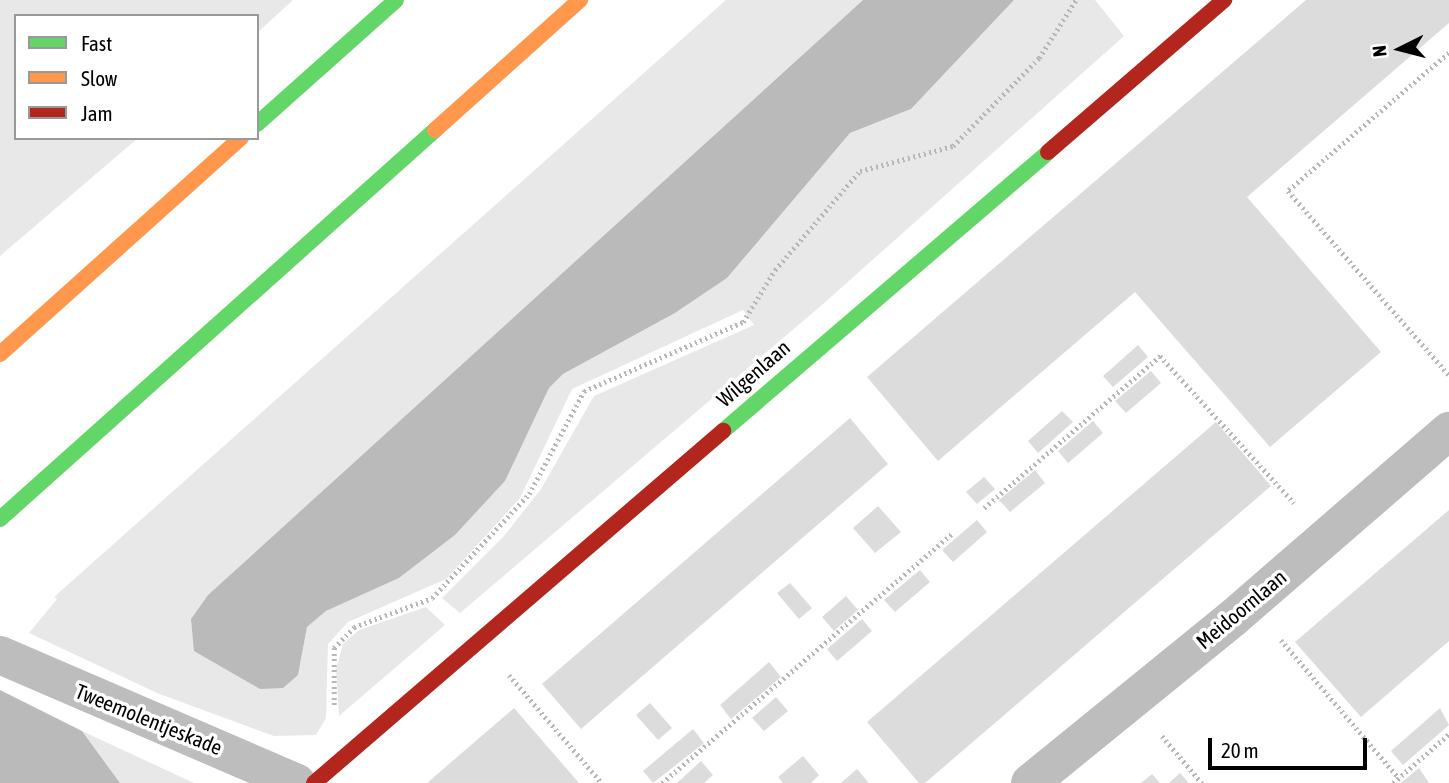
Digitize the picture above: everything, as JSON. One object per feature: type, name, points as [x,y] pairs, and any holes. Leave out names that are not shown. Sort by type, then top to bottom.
[{"type":"main road","points":[[259,122],[396,0]]},
{"type":"main road","points":[[0,519],[580,0]]},
{"type":"main road","name":"Wilgenlaan","points":[[314,783],[478,639],[1224,0]]},
{"type":"main road","points":[[0,354],[239,140]]},
{"type":"street","name":"Meidoornlaan","points":[[1030,783],[1249,603],[1449,431]]},
{"type":"street","name":"Tweemolentjeskade","points":[[0,655],[297,783]]},
{"type":"path","points":[[333,767],[334,648],[354,627],[432,598],[529,494],[584,391],[743,322],[775,270],[860,171],[953,146],[1039,58],[1076,0]]},
{"type":"path","points":[[1449,53],[1287,191],[1449,375]]},
{"type":"path","points":[[984,508],[1160,356],[1302,511]]},
{"type":"path","points":[[662,783],[952,534]]},
{"type":"path","points":[[432,598],[478,639],[602,783]]},
{"type":"path","points":[[1249,603],[1399,778]]},
{"type":"path","points":[[1129,699],[1202,783]]},
{"type":"path","points":[[1393,783],[1449,734]]},
{"type":"shaded area","points":[[0,0],[293,0],[259,31],[259,14],[14,14],[14,140],[136,140],[0,256]]},
{"type":"shaded area","points":[[726,0],[863,0],[208,595],[191,619],[298,675],[307,627],[326,611],[399,578],[455,535],[505,481],[549,388],[563,374],[675,313],[727,278],[850,133],[911,109],[1014,0],[1095,0],[1124,36],[823,304],[460,613],[442,598],[504,536],[541,489],[594,396],[754,325],[743,310],[572,389],[520,498],[446,579],[348,622],[328,644],[326,718],[316,735],[274,736],[157,693],[29,633],[57,599],[54,597]]},
{"type":"shaded area","points":[[863,0],[1014,0],[911,109],[850,133],[727,278],[675,313],[563,374],[549,388],[505,481],[455,535],[399,578],[326,611],[307,627],[298,675],[283,688],[260,689],[194,651],[191,619],[208,595]]},
{"type":"shaded area","points":[[426,607],[445,625],[339,716],[336,669],[343,644],[359,630]]},
{"type":"shaded area","points":[[0,690],[82,731],[120,783],[0,783]]},
{"type":"shaded area","points":[[82,731],[194,783],[120,783]]},
{"type":"building","points":[[1306,0],[1449,0],[1449,23],[1247,197],[1381,352],[1270,447],[1135,292],[938,461],[867,377]]},
{"type":"building","points":[[1138,345],[1148,357],[1113,387],[1103,376]]},
{"type":"building","points":[[1151,371],[1161,383],[1126,413],[1115,401]]},
{"type":"building","points":[[1062,411],[1073,422],[1038,453],[1028,441]]},
{"type":"building","points":[[850,418],[888,464],[581,729],[542,684]]},
{"type":"building","points":[[1093,421],[1103,433],[1068,463],[1058,451]]},
{"type":"building","points":[[1216,422],[1271,486],[925,783],[919,783],[867,722]]},
{"type":"building","points":[[1035,470],[1045,483],[1010,512],[999,500]]},
{"type":"building","points":[[984,477],[995,489],[977,504],[966,492]]},
{"type":"building","points":[[878,506],[901,532],[875,553],[853,528]]},
{"type":"building","points":[[1449,510],[1449,641],[1361,717],[1295,642]]},
{"type":"building","points":[[977,520],[987,532],[953,562],[942,550]]},
{"type":"building","points":[[920,570],[930,582],[895,612],[884,600]]},
{"type":"building","points":[[790,583],[812,608],[799,619],[777,593]]},
{"type":"building","points":[[846,596],[858,610],[834,631],[822,617]]},
{"type":"building","points":[[862,619],[872,631],[837,661],[827,649]]},
{"type":"building","points":[[769,662],[781,677],[731,719],[720,705]]},
{"type":"building","points":[[776,697],[788,711],[764,731],[752,718]]},
{"type":"building","points":[[650,703],[672,728],[658,740],[636,715]]},
{"type":"building","points":[[514,708],[579,783],[427,783]]},
{"type":"building","points":[[1440,708],[1449,725],[1403,765],[1391,751]]},
{"type":"building","points":[[693,729],[704,743],[653,783],[643,771]]},
{"type":"building","points":[[803,756],[819,775],[811,783],[783,783],[778,777]]},
{"type":"building","points":[[701,761],[713,775],[704,783],[677,783]]},
{"type":"building","points":[[1419,768],[1429,783],[1401,783]]},
{"type":"building","points":[[857,769],[869,783],[841,783]]},
{"type":"building","points":[[1180,773],[1189,783],[1169,783]]},
{"type":"building","points":[[1152,774],[1160,783],[1141,783]]},
{"type":"traffic: fast","points":[[259,122],[396,0]]},
{"type":"traffic: fast","points":[[0,519],[435,130]]},
{"type":"traffic: fast","points":[[723,431],[1048,152]]},
{"type":"traffic: slow","points":[[435,130],[580,0]]},
{"type":"traffic: slow","points":[[0,354],[239,140]]},
{"type":"traffic: jam","points":[[1048,152],[1224,0]]},
{"type":"traffic: jam","points":[[314,783],[723,431]]}]
